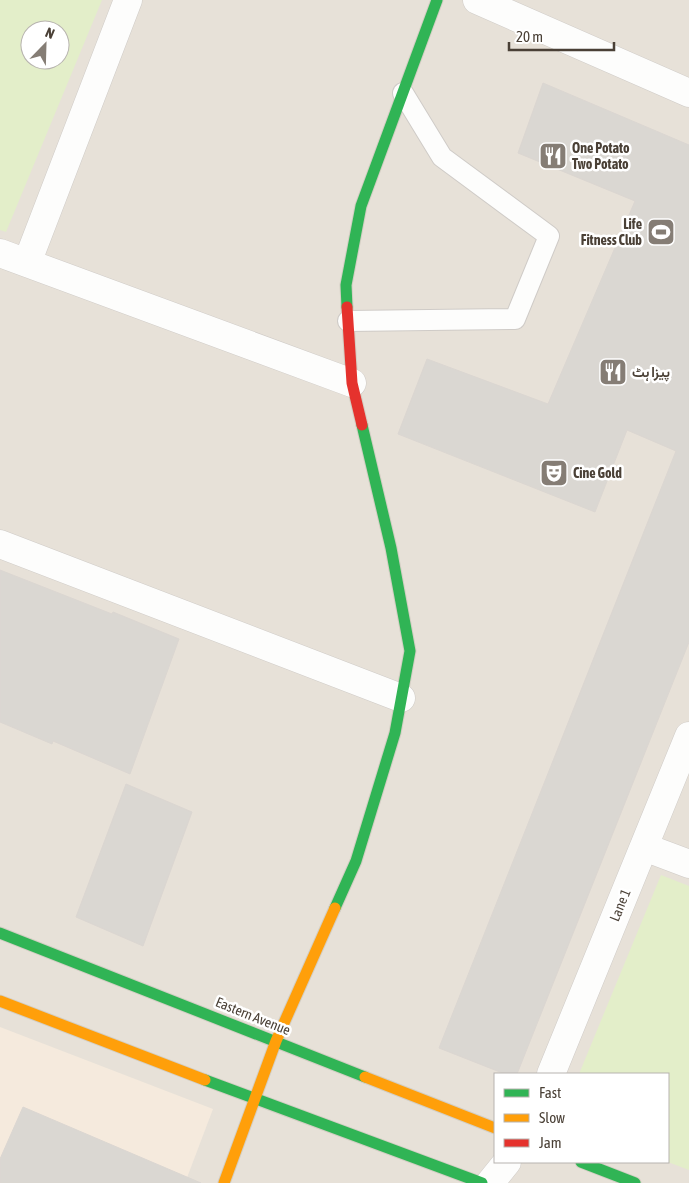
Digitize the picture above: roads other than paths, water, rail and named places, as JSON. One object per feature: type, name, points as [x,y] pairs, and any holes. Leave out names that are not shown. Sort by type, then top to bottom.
[{"type":"street","points":[[27,263],[128,0]]},
{"type":"street","points":[[224,1183],[256,1100],[276,1041],[356,862],[395,733],[410,651],[391,548],[352,383],[346,285],[361,206],[437,0]]},
{"type":"street","points":[[477,0],[689,93]]},
{"type":"street","points":[[0,253],[352,383]]},
{"type":"street","points":[[0,544],[401,698]]},
{"type":"street","name":"Lane 1","points":[[551,1073],[689,736]]},
{"type":"street","points":[[644,847],[689,864]]},
{"type":"street","name":"Eastern Avenue","points":[[0,933],[494,1128]]},
{"type":"street","points":[[0,1001],[256,1100],[482,1183]]},
{"type":"street","points":[[490,1183],[506,1163]]},
{"type":"street","points":[[584,1163],[635,1183]]},
{"type":"lane","points":[[348,321],[515,319],[549,236],[442,157],[403,93]]},
{"type":"place","name":"One Potato Two Potato","points":[[553,156]]},
{"type":"place","name":"Life Fitness Club","points":[[661,232]]},
{"type":"place","name":"پیزا ہٹ","points":[[613,372]]},
{"type":"place","name":"Cine Gold","points":[[554,473]]}]
